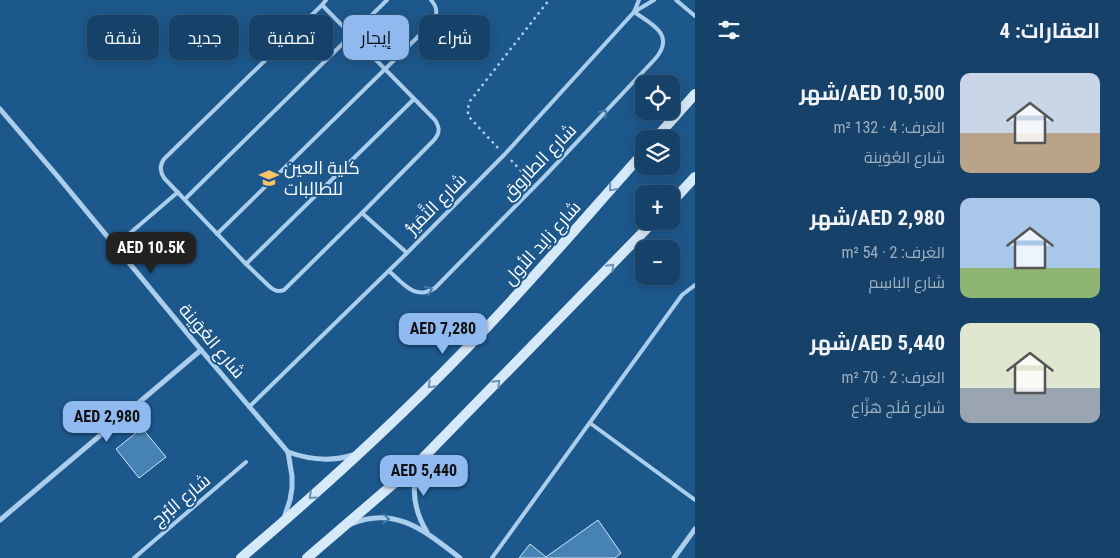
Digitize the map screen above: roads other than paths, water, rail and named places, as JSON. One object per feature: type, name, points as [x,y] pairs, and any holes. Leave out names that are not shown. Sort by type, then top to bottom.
[{"type":"main road","points":[[663,130],[695,94]]},
{"type":"main road","name":"شارع زايد الأول","points":[[241,558],[358,454],[416,399],[495,319],[635,162]]},
{"type":"main road","points":[[680,193],[695,177]]},
{"type":"main road","points":[[307,558],[420,461],[645,230]]},
{"type":"street","name":"شارع العُوَينة","points":[[0,109],[248,407],[288,452]]},
{"type":"street","points":[[0,520],[201,350]]},
{"type":"street","points":[[282,523],[292,488],[288,452],[316,460],[345,458],[358,454]]},
{"type":"street","points":[[420,461],[415,476],[414,499],[420,521],[428,534]]},
{"type":"street","points":[[343,528],[371,518],[386,518],[416,526],[460,558]]},
{"type":"street","points":[[674,558],[695,529]]},
{"type":"lane","points":[[326,0],[164,159],[160,169],[161,174],[217,234],[274,290],[284,290],[437,135],[439,130],[435,120],[375,60]]},
{"type":"lane","points":[[372,15],[387,0]]},
{"type":"lane","points":[[217,234],[432,23],[436,18],[437,11],[436,5],[431,0]]},
{"type":"lane","name":"شارع التَّمَيُّز","points":[[634,12],[638,0]]},
{"type":"lane","name":"شارع التَّمَيُّز","points":[[248,407],[389,271],[504,154],[634,12],[654,0]]},
{"type":"lane","points":[[676,0],[695,16]]},
{"type":"lane","points":[[322,5],[343,27]]},
{"type":"lane","name":"شارع الطاروق","points":[[389,271],[414,292],[420,293],[435,288],[544,177],[661,51],[663,41],[660,32],[634,12]]},
{"type":"lane","points":[[185,199],[343,43]]},
{"type":"lane","points":[[246,264],[414,99]]},
{"type":"lane","points":[[115,246],[178,192]]},
{"type":"lane","points":[[362,213],[407,253]]},
{"type":"lane","points":[[492,558],[682,295],[695,285]]},
{"type":"lane","points":[[590,423],[695,500]]},
{"type":"lane","name":"شارع البُرج","points":[[134,558],[246,462]]},
{"type":"place","name":"كلية العين للطالبات","points":[[269,178]]}]
